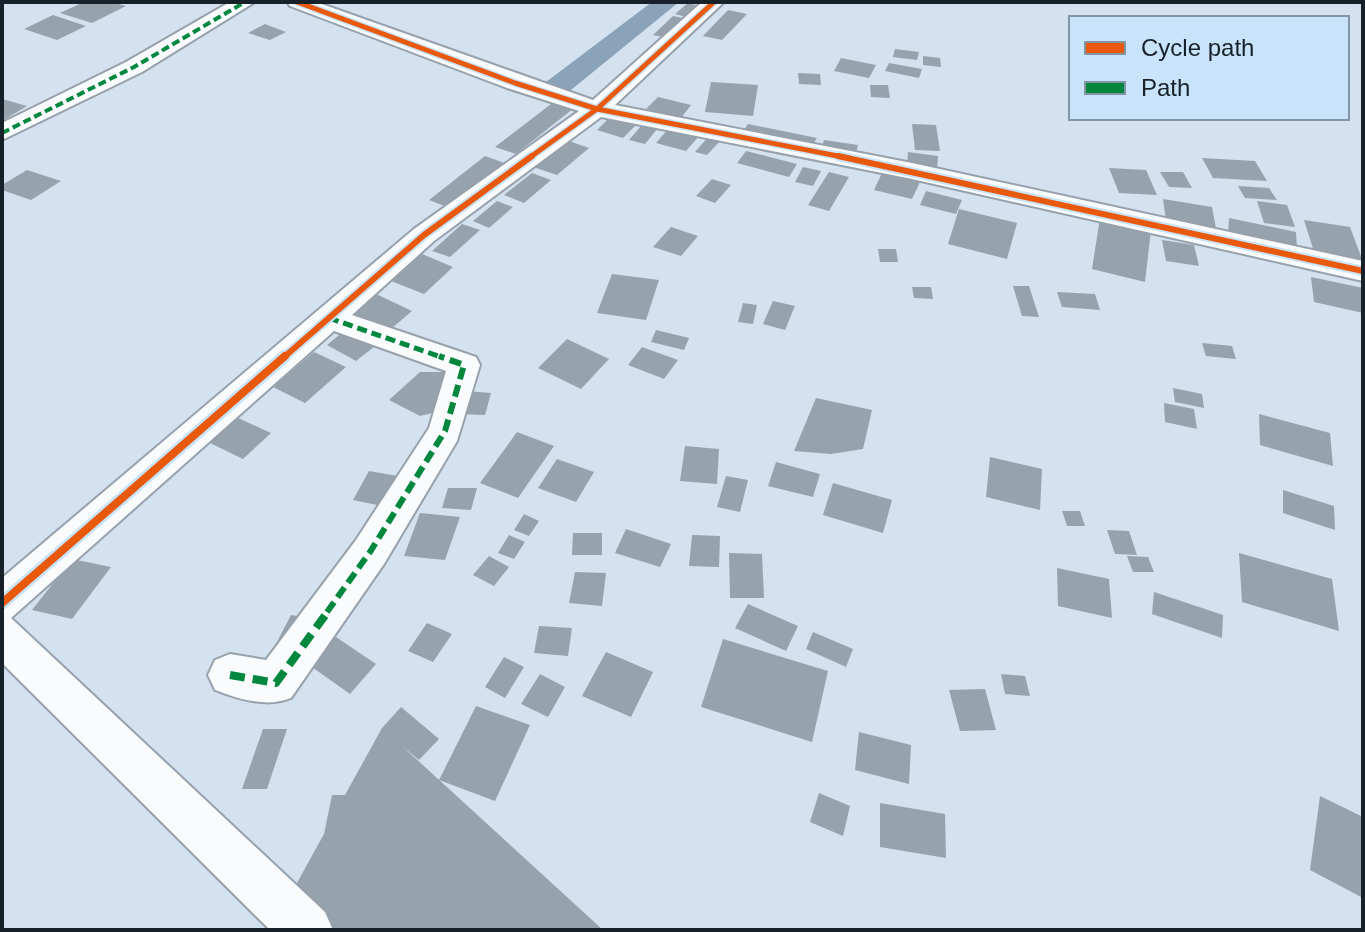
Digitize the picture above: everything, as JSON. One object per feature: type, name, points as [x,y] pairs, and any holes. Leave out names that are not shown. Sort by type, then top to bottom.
[{"type":"street","points":[[2,133],[134,67],[245,2]]},
{"type":"street","points":[[297,2],[515,83],[597,109],[912,171],[1363,271]]},
{"type":"street","points":[[2,603],[424,235],[597,109],[714,2]]},
{"type":"street","points":[[230,675],[276,683],[370,552],[445,431],[464,365],[329,318]]},
{"type":"street","points":[[2,634],[307,930]]},
{"type":"building","points":[[84,2],[111,2],[126,6],[92,23],[60,13]]},
{"type":"building","points":[[688,3],[704,7],[690,18],[675,14]]},
{"type":"building","points":[[728,10],[747,14],[722,40],[703,36]]},
{"type":"building","points":[[53,15],[86,26],[57,40],[24,29]]},
{"type":"building","points":[[673,16],[688,19],[668,38],[653,35]]},
{"type":"building","points":[[265,24],[286,32],[270,40],[248,33]]},
{"type":"building","points":[[895,49],[919,52],[917,60],[893,57]]},
{"type":"building","points":[[923,56],[940,58],[941,67],[923,65]]},
{"type":"building","points":[[841,58],[876,65],[869,78],[834,71]]},
{"type":"building","points":[[889,63],[922,69],[919,78],[885,71]]},
{"type":"building","points":[[798,73],[820,74],[821,85],[799,84]]},
{"type":"building","points":[[711,82],[758,85],[753,116],[705,112]]},
{"type":"building","points":[[870,85],[888,85],[890,98],[871,97]]},
{"type":"building","points":[[658,97],[691,105],[681,118],[646,109]]},
{"type":"building","points":[[2,99],[27,106],[2,121]]},
{"type":"building","points":[[555,101],[574,108],[516,154],[495,147]]},
{"type":"building","points":[[611,116],[638,123],[623,138],[597,130]]},
{"type":"building","points":[[748,124],[817,138],[813,144],[744,130]]},
{"type":"building","points":[[912,124],[936,125],[940,151],[915,150]]},
{"type":"building","points":[[642,125],[658,128],[645,144],[629,140]]},
{"type":"building","points":[[669,128],[699,136],[686,151],[656,143]]},
{"type":"building","points":[[709,136],[721,140],[707,155],[695,152]]},
{"type":"building","points":[[566,140],[589,148],[557,175],[533,167]]},
{"type":"building","points":[[824,140],[858,145],[856,153],[822,147]]},
{"type":"building","points":[[746,151],[797,164],[789,177],[737,163]]},
{"type":"building","points":[[908,152],[938,156],[937,172],[907,168]]},
{"type":"building","points":[[485,156],[507,164],[452,209],[429,200]]},
{"type":"building","points":[[1202,158],[1255,161],[1267,181],[1213,178]]},
{"type":"building","points":[[803,167],[821,171],[813,186],[795,182]]},
{"type":"building","points":[[1109,168],[1146,170],[1157,195],[1119,193]]},
{"type":"building","points":[[27,170],[61,181],[31,200],[2,190],[2,185]]},
{"type":"building","points":[[829,172],[849,177],[829,211],[808,205]]},
{"type":"building","points":[[1160,172],[1183,172],[1192,188],[1169,187]]},
{"type":"building","points":[[532,173],[551,180],[524,203],[504,195]]},
{"type":"building","points":[[882,173],[920,182],[912,199],[874,190]]},
{"type":"building","points":[[712,179],[731,185],[715,203],[696,196]]},
{"type":"building","points":[[1238,186],[1269,188],[1277,200],[1245,198]]},
{"type":"building","points":[[926,191],[962,200],[956,214],[920,205]]},
{"type":"building","points":[[1163,199],[1212,207],[1216,228],[1166,220]]},
{"type":"building","points":[[497,201],[513,207],[489,228],[473,221]]},
{"type":"building","points":[[1257,201],[1287,205],[1295,227],[1264,223]]},
{"type":"building","points":[[959,209],[1017,223],[1007,259],[948,244]]},
{"type":"building","points":[[1100,218],[1151,230],[1145,282],[1092,269]]},
{"type":"building","points":[[1229,218],[1296,232],[1297,249],[1228,234]]},
{"type":"building","points":[[1304,220],[1350,227],[1362,259],[1314,252]]},
{"type":"building","points":[[462,224],[480,230],[450,257],[432,251]]},
{"type":"building","points":[[671,227],[698,236],[681,256],[653,247]]},
{"type":"building","points":[[1162,240],[1194,245],[1199,266],[1166,261]]},
{"type":"building","points":[[878,249],[896,249],[898,262],[880,262]]},
{"type":"building","points":[[422,254],[453,267],[424,294],[391,281]]},
{"type":"building","points":[[612,274],[659,280],[646,320],[597,313]]},
{"type":"building","points":[[1311,277],[1363,288],[1363,313],[1314,302]]},
{"type":"building","points":[[1013,286],[1029,286],[1039,317],[1022,316]]},
{"type":"building","points":[[912,287],[931,287],[933,299],[914,298]]},
{"type":"building","points":[[1057,292],[1095,294],[1100,310],[1062,307]]},
{"type":"building","points":[[376,294],[412,311],[385,334],[348,315]]},
{"type":"building","points":[[773,301],[795,306],[785,330],[763,324]]},
{"type":"building","points":[[743,303],[757,305],[753,324],[738,322]]},
{"type":"building","points":[[656,330],[689,338],[684,350],[651,342]]},
{"type":"building","points":[[344,331],[374,347],[356,361],[327,345]]},
{"type":"building","points":[[567,339],[609,359],[581,389],[538,368]]},
{"type":"building","points":[[1202,343],[1232,346],[1236,359],[1206,356]]},
{"type":"building","points":[[642,347],[678,360],[664,379],[628,365]]},
{"type":"building","points":[[314,352],[346,367],[305,403],[273,387]]},
{"type":"building","points":[[420,372],[453,372],[444,410],[420,416],[389,400]]},
{"type":"building","points":[[1173,388],[1202,394],[1204,408],[1175,402]]},
{"type":"building","points":[[466,391],[491,393],[485,415],[459,414]]},
{"type":"building","points":[[816,398],[872,410],[863,449],[831,454],[794,451]]},
{"type":"building","points":[[1164,403],[1194,409],[1197,429],[1165,422]]},
{"type":"building","points":[[1259,414],[1330,433],[1333,466],[1260,445]]},
{"type":"building","points":[[236,417],[271,433],[243,459],[208,442]]},
{"type":"building","points":[[517,432],[554,446],[518,498],[480,483]]},
{"type":"building","points":[[685,446],[719,449],[717,484],[680,481]]},
{"type":"building","points":[[990,457],[1042,469],[1040,510],[986,497]]},
{"type":"building","points":[[557,459],[594,472],[576,502],[538,488]]},
{"type":"building","points":[[776,462],[820,474],[813,497],[768,486]]},
{"type":"building","points":[[369,471],[398,476],[382,506],[353,500]]},
{"type":"building","points":[[726,476],[748,480],[740,512],[717,507]]},
{"type":"building","points":[[833,483],[892,500],[883,533],[823,515]]},
{"type":"building","points":[[448,488],[477,488],[471,510],[442,508]]},
{"type":"building","points":[[1283,490],[1334,506],[1335,530],[1283,513]]},
{"type":"building","points":[[1062,511],[1080,511],[1085,526],[1067,526]]},
{"type":"building","points":[[420,513],[460,517],[445,560],[404,556]]},
{"type":"building","points":[[524,514],[539,521],[529,536],[514,530]]},
{"type":"building","points":[[626,529],[671,544],[660,567],[615,553]]},
{"type":"building","points":[[1107,530],[1129,531],[1137,555],[1115,554]]},
{"type":"building","points":[[573,533],[602,533],[602,555],[572,555]]},
{"type":"building","points":[[509,535],[525,542],[514,559],[498,553]]},
{"type":"building","points":[[692,535],[720,536],[719,567],[689,566]]},
{"type":"building","points":[[729,553],[762,554],[764,598],[730,598]]},
{"type":"building","points":[[1239,553],[1332,579],[1339,631],[1242,602]]},
{"type":"building","points":[[489,556],[509,567],[494,586],[473,575]]},
{"type":"building","points":[[1127,556],[1148,557],[1154,572],[1133,572]]},
{"type":"building","points":[[72,559],[111,567],[72,619],[32,610]]},
{"type":"building","points":[[1057,568],[1109,579],[1112,618],[1058,606]]},
{"type":"building","points":[[575,572],[606,573],[602,606],[569,603]]},
{"type":"building","points":[[1154,592],[1223,615],[1222,638],[1152,614]]},
{"type":"building","points":[[748,604],[798,626],[786,651],[735,628]]},
{"type":"building","points":[[291,615],[310,618],[266,663]]},
{"type":"building","points":[[427,623],[452,634],[433,662],[408,651]]},
{"type":"building","points":[[539,626],[572,628],[568,656],[534,653]]},
{"type":"building","points":[[813,632],[853,649],[846,667],[806,649]]},
{"type":"building","points":[[336,637],[376,664],[350,694],[309,665]]},
{"type":"building","points":[[723,639],[828,671],[812,742],[701,707]]},
{"type":"building","points":[[606,652],[653,672],[631,717],[582,696]]},
{"type":"building","points":[[504,657],[524,667],[505,698],[485,687]]},
{"type":"building","points":[[540,674],[565,687],[548,717],[521,704]]},
{"type":"building","points":[[1001,674],[1025,676],[1030,696],[1005,694]]},
{"type":"building","points":[[985,689],[996,730],[960,731],[949,690]]},
{"type":"building","points":[[476,706],[530,725],[495,801],[439,780]]},
{"type":"building","points":[[401,707],[439,739],[419,760],[402,746],[603,930],[271,930],[324,834],[332,795],[345,795],[382,728]]},
{"type":"building","points":[[263,729],[287,729],[267,789],[242,789]]},
{"type":"building","points":[[859,732],[911,745],[909,784],[855,770]]},
{"type":"building","points":[[819,793],[850,806],[843,836],[810,822]]},
{"type":"building","points":[[1320,796],[1363,817],[1363,898],[1310,870]]},
{"type":"building","points":[[880,803],[945,814],[946,858],[880,847]]},
{"type":"waterway","points":[[556,88],[667,2]]},
{"type":"marked path","points":[[2,133],[134,67],[245,2]]},
{"type":"marked path","points":[[230,675],[276,683],[370,552],[445,431],[464,365],[329,318]]},
{"type":"cycle path","points":[[297,2],[515,83],[597,109],[912,171],[1363,271]]},
{"type":"cycle path","points":[[2,603],[424,235],[597,109],[714,2]]}]
